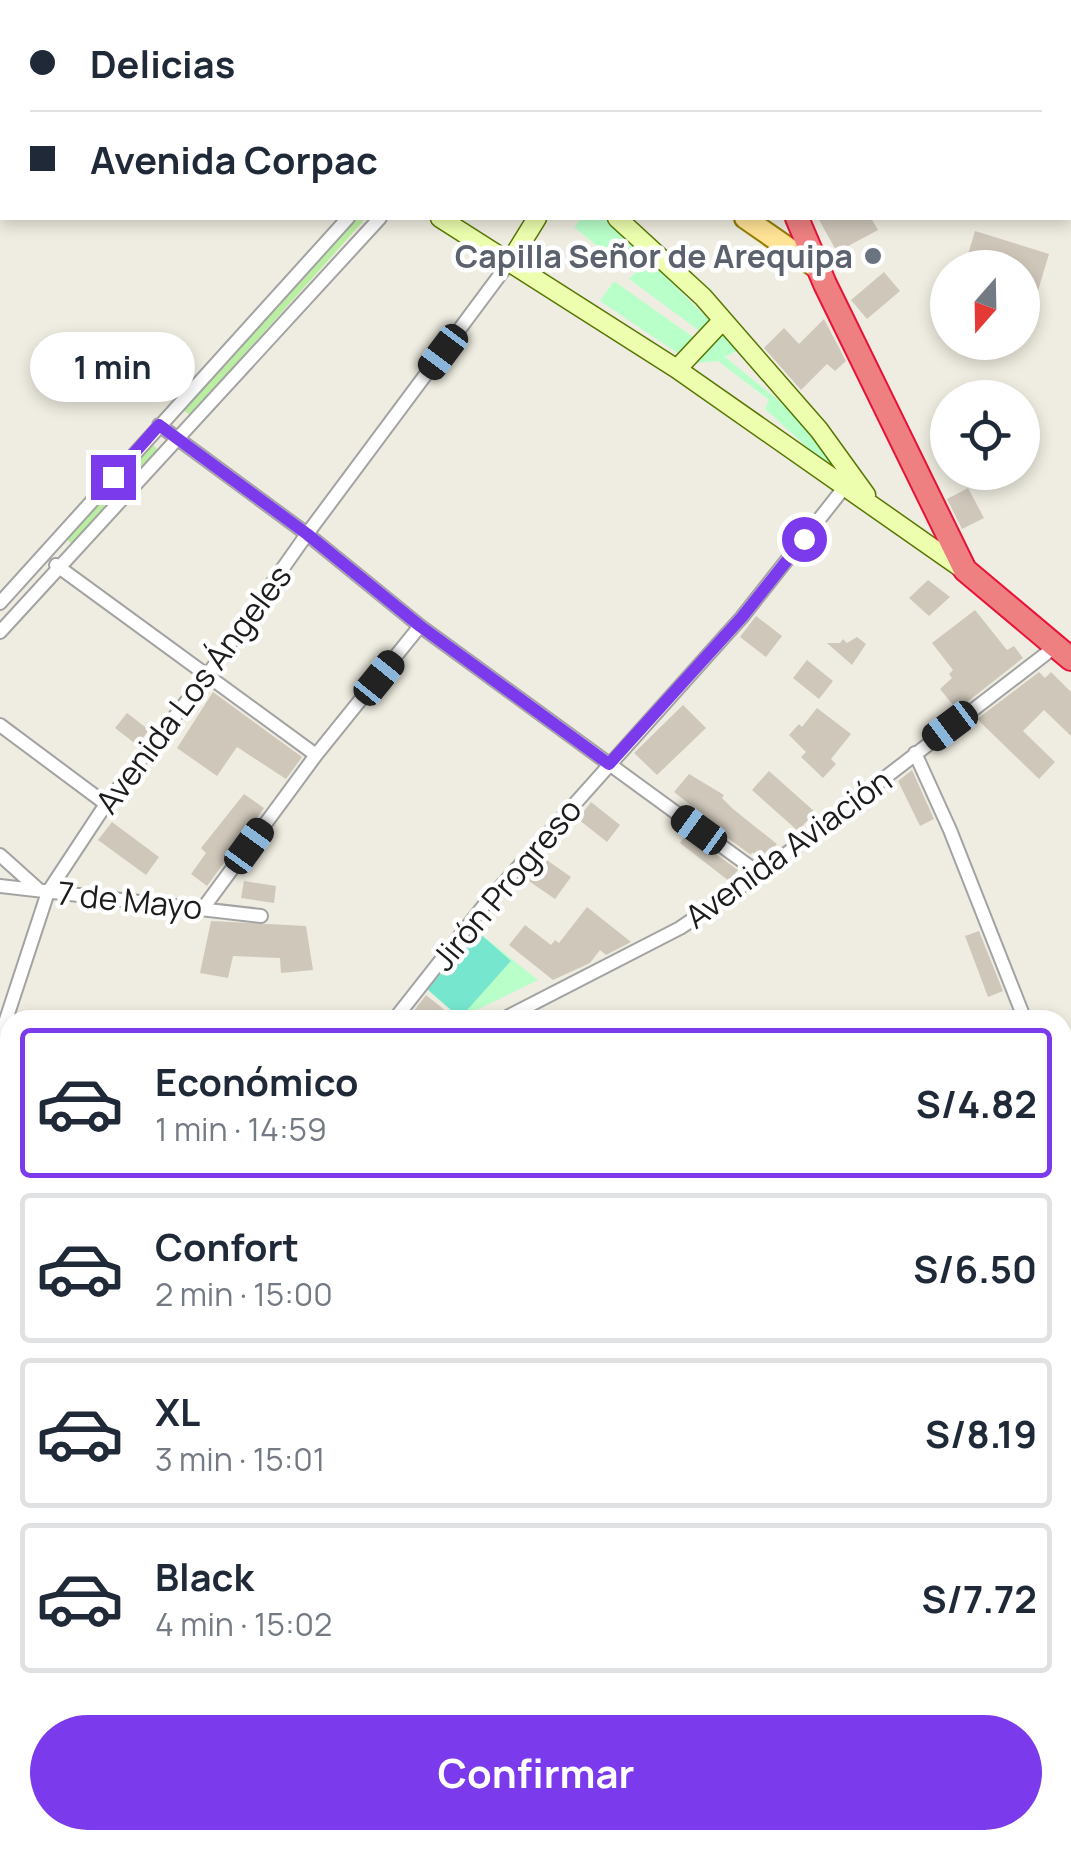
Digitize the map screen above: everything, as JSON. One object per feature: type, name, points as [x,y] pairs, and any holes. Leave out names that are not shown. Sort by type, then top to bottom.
[{"type":"highway","points":[[798,220],[964,570],[1064,652]]},
{"type":"main road","points":[[748,220],[818,268]]},
{"type":"street","points":[[0,604],[346,220]]},
{"type":"street","points":[[0,632],[378,220]]},
{"type":"street","points":[[443,220],[511,260],[849,482],[964,570]]},
{"type":"street","name":"Avenida Los Ángeles","points":[[8,1010],[44,891],[511,260],[536,220]]},
{"type":"street","points":[[619,220],[703,297],[819,430],[849,482]]},
{"type":"street","points":[[677,370],[722,321]]},
{"type":"street","points":[[159,425],[307,534],[420,626],[760,874]]},
{"type":"street","name":"Jirón Progreso","points":[[402,1010],[486,902],[742,617],[849,482]]},
{"type":"street","points":[[44,556],[316,755]]},
{"type":"street","points":[[204,907],[316,755],[420,626]]},
{"type":"street","name":"Avenida Aviación","points":[[520,1010],[680,928],[760,874],[915,753],[1064,652]]},
{"type":"street","points":[[0,724],[106,804]]},
{"type":"street","points":[[915,753],[1021,1010]]},
{"type":"street","points":[[0,855],[44,891]]},
{"type":"street","name":"7 de Mayo","points":[[0,886],[261,916]]},
{"type":"green space","points":[[350,220],[364,220],[190,415],[183,410]]},
{"type":"green space","points":[[580,220],[612,220],[637,243],[621,265],[617,248],[609,249],[607,254],[574,227]]},
{"type":"green space","points":[[648,259],[710,321],[701,332],[629,279]]},
{"type":"green space","points":[[614,281],[693,337],[679,354],[600,301]]},
{"type":"green space","points":[[726,330],[741,349],[725,357],[803,420],[847,470],[840,477],[765,409],[769,400],[718,361],[696,363]]},
{"type":"green space","points":[[151,443],[159,451],[75,544],[69,542],[67,536]]},
{"type":"green space","points":[[478,932],[538,980],[476,1010],[451,1010],[427,989]]},
{"type":"shaded area","points":[[478,932],[511,961],[467,1010],[451,1010],[427,989]]},
{"type":"building","points":[[819,220],[872,220],[878,230],[837,252]]},
{"type":"building","points":[[975,231],[1036,250],[969,250]]},
{"type":"building","points":[[1040,251],[1049,254],[1040,284]]},
{"type":"building","points":[[884,272],[900,291],[867,319],[851,300]]},
{"type":"building","points":[[824,319],[846,361],[835,371],[827,364],[801,390],[764,348],[784,328],[799,344]]},
{"type":"building","points":[[969,490],[984,518],[962,529],[947,499]]},
{"type":"building","points":[[928,580],[950,597],[929,616],[909,598]]},
{"type":"building","points":[[975,610],[1007,650],[1014,646],[1023,658],[957,710],[940,689],[952,678],[949,674],[953,670],[932,643]]},
{"type":"building","points":[[756,616],[782,636],[766,657],[740,637]]},
{"type":"building","points":[[857,637],[866,644],[852,665],[827,643],[840,643],[843,639],[847,643]]},
{"type":"building","points":[[807,660],[833,681],[819,699],[793,678]]},
{"type":"building","points":[[1039,672],[1045,678],[1051,672],[1071,692],[1071,736],[1044,710],[1023,731],[1055,762],[1039,779],[977,719]]},
{"type":"building","points":[[213,692],[302,757],[286,779],[237,747],[217,776],[177,748]]},
{"type":"building","points":[[683,705],[706,728],[657,775],[634,753]]},
{"type":"building","points":[[817,708],[851,734],[831,759],[836,764],[823,778],[801,757],[806,752],[789,735],[799,724],[802,727]]},
{"type":"building","points":[[127,713],[149,730],[137,745],[115,728]]},
{"type":"building","points":[[912,770],[934,819],[920,826],[898,781]]},
{"type":"building","points":[[769,771],[815,812],[798,831],[752,790]]},
{"type":"building","points":[[689,774],[724,795],[722,798],[733,809],[777,844],[765,858],[761,860],[752,852],[751,855],[700,818],[702,814],[674,792]]},
{"type":"building","points":[[244,794],[264,808],[207,886],[191,874],[206,853],[201,848]]},
{"type":"building","points":[[591,802],[620,825],[607,842],[578,819]]},
{"type":"building","points":[[112,822],[159,857],[146,875],[98,840]]},
{"type":"building","points":[[687,833],[738,870],[729,881],[680,843]]},
{"type":"building","points":[[541,856],[571,877],[555,899],[523,877]]},
{"type":"building","points":[[244,881],[276,886],[274,903],[241,898]]},
{"type":"building","points":[[587,907],[631,942],[606,955],[600,950],[590,963],[553,980],[509,945],[525,925],[551,945],[555,940],[559,943]]},
{"type":"building","points":[[211,921],[306,926],[313,970],[281,973],[280,958],[233,956],[228,978],[200,973]]},
{"type":"building","points":[[979,931],[1003,991],[988,997],[965,936]]},
{"type":"building","points":[[426,995],[445,1010],[415,1010]]},
{"type":"place","name":"Capilla Señor de Arequipa","points":[[873,256]]},
{"type":"route","points":[[113,477],[159,425],[307,534],[420,626],[609,764],[742,617],[804,539]]}]
